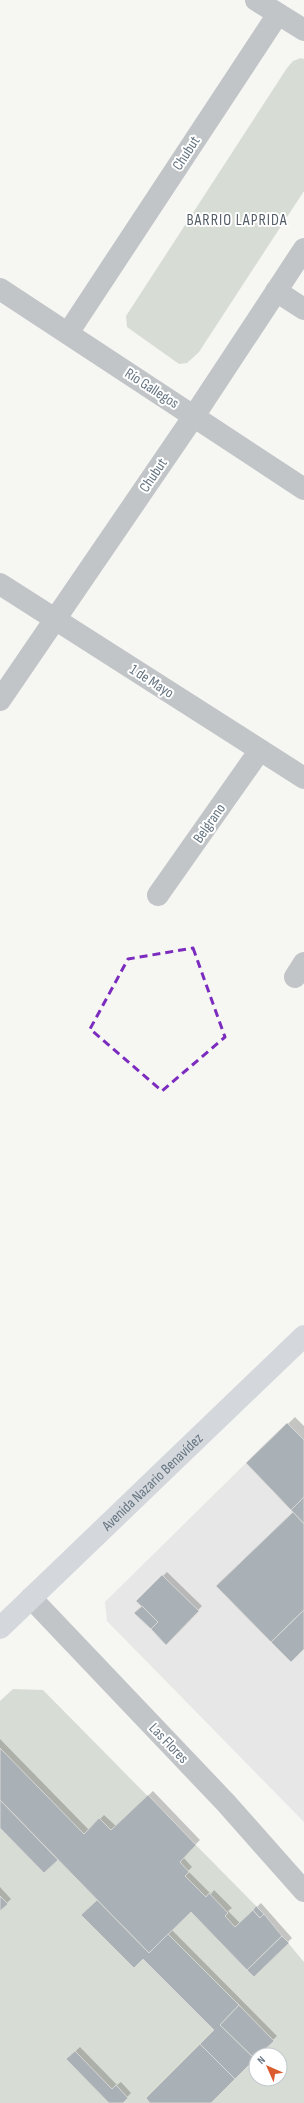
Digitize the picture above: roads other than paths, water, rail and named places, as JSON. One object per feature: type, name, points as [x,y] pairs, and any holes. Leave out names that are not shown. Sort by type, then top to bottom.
[{"type":"main road","name":"Avenida Nazario Benavídez","points":[[0,1628],[304,1336]]},
{"type":"street","points":[[256,0],[304,30]]},
{"type":"street","name":"Chubut","points":[[68,333],[278,14]]},
{"type":"street","name":"Chubut","points":[[0,700],[194,416],[304,249]]},
{"type":"street","name":"Río Gallegos","points":[[0,289],[304,489]]},
{"type":"street","points":[[276,291],[304,309]]},
{"type":"street","name":"1 de Mayo","points":[[0,584],[304,778]]},
{"type":"street","name":"Belgrano","points":[[158,895],[260,750]]},
{"type":"street","name":"Las Flores","points":[[31,1598],[226,1803],[304,1891]]},
{"type":"district","name":"BARRIO LAPRIDA","points":[[237,219]]}]
